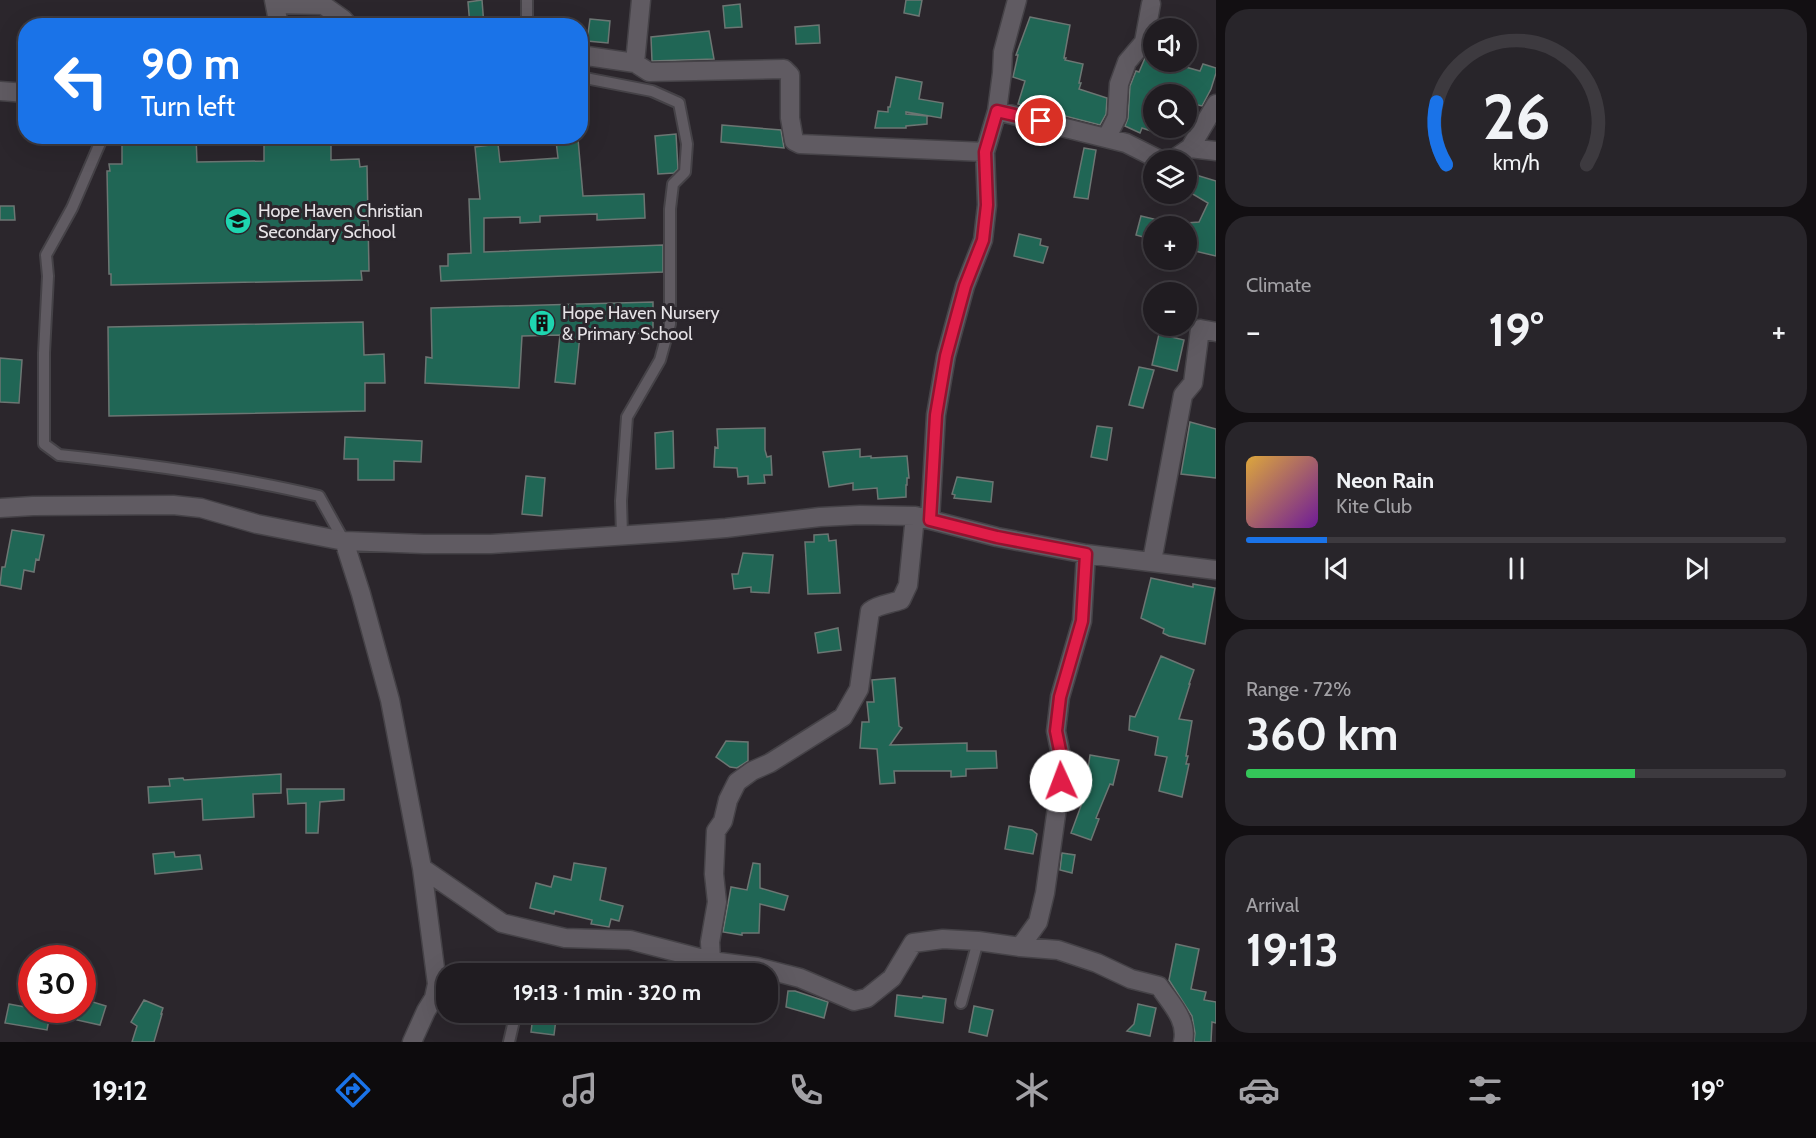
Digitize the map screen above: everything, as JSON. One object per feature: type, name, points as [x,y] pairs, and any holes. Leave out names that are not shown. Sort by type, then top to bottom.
[{"type":"street","points":[[635,63],[641,0]]},
{"type":"street","points":[[711,961],[710,942],[717,902],[714,874],[716,831],[723,821],[728,800],[737,782],[843,717],[859,689],[870,611],[876,606],[889,605],[901,600],[908,585],[922,518],[946,356],[965,286],[983,240],[987,205],[985,152],[997,111],[1003,52],[1017,0]]},
{"type":"street","points":[[277,18],[274,2],[323,5],[342,18]]},
{"type":"street","points":[[1107,137],[1117,117],[1119,84],[1126,62],[1144,42],[1150,4]]},
{"type":"street","points":[[588,56],[635,63],[649,72],[784,69],[790,75],[790,118],[794,141],[800,144],[985,152]]},
{"type":"street","points":[[0,91],[18,92]]},
{"type":"street","points":[[997,111],[1107,137],[1126,143],[1160,160],[1174,159],[1190,147],[1216,104]]},
{"type":"street","points":[[1190,147],[1216,151]]},
{"type":"street","points":[[1152,561],[1183,395],[1193,383],[1200,329],[1216,332]]},
{"type":"street","points":[[0,508],[173,505],[201,508],[286,531],[344,541],[424,544],[491,544],[726,528],[820,517],[860,515],[922,518],[997,537],[1086,554],[1216,570]]},
{"type":"street","points":[[344,541],[390,700],[422,868],[437,984],[434,998],[412,1042]]},
{"type":"street","points":[[1020,947],[1038,922],[1045,893],[1063,765],[1056,731],[1060,697],[1082,621],[1086,554]]},
{"type":"street","points":[[422,868],[502,923],[565,938],[630,940],[711,961],[757,967],[800,978],[854,1001],[867,998],[892,978],[913,943],[943,939],[1058,950],[1097,963],[1131,979],[1159,986],[1180,1017],[1185,1031],[1183,1042]]},
{"type":"lane","points":[[527,0],[527,18]]},
{"type":"lane","points":[[588,79],[652,91],[679,103],[687,144],[685,172],[673,184],[669,210],[670,324],[660,360],[627,417],[621,501],[622,535]]},
{"type":"lane","points":[[100,144],[72,208],[46,255],[48,276],[44,353],[44,444],[59,455],[177,470],[319,496],[344,541]]},
{"type":"lane","points":[[961,1003],[978,941]]},
{"type":"lane","points":[[509,1042],[513,1023]]},
{"type":"building","points":[[482,0],[483,18],[469,18],[468,2]]},
{"type":"building","points":[[906,0],[922,0],[919,16],[904,13]]},
{"type":"building","points":[[740,4],[742,27],[725,28],[723,6]]},
{"type":"building","points":[[1030,17],[1070,25],[1064,58],[1083,64],[1079,89],[1107,98],[1106,114],[1100,125],[1018,104],[1025,81],[1013,77],[1018,55],[1016,55]]},
{"type":"building","points":[[590,19],[610,21],[608,43],[588,41]]},
{"type":"building","points":[[819,25],[820,43],[796,44],[795,27]]},
{"type":"building","points":[[709,31],[714,59],[652,61],[651,37]]},
{"type":"building","points":[[1143,63],[1143,72],[1197,72],[1203,64],[1216,68],[1211,89],[1202,106],[1197,105],[1197,84],[1143,84],[1143,128],[1140,133],[1125,126],[1128,118],[1130,86],[1136,71],[1139,72]]},
{"type":"building","points":[[896,77],[922,82],[919,99],[943,103],[941,118],[906,112],[906,114],[927,116],[927,124],[906,126],[906,128],[875,128],[878,111],[888,112]]},
{"type":"building","points":[[722,125],[781,130],[784,148],[721,142]]},
{"type":"building","points":[[676,134],[678,169],[674,173],[658,174],[655,136]]},
{"type":"building","name":"Hope Haven Christian Secondary School","points":[[122,144],[196,144],[197,162],[264,161],[264,144],[331,144],[331,160],[359,159],[360,167],[367,166],[369,271],[361,271],[362,280],[111,285],[107,171],[110,171],[109,164],[122,164]]},
{"type":"building","points":[[498,144],[500,162],[558,158],[556,144],[578,144],[583,196],[644,194],[645,218],[597,220],[597,214],[540,216],[540,222],[520,223],[520,217],[484,218],[484,252],[663,245],[663,272],[441,281],[440,266],[448,266],[448,254],[471,253],[469,199],[480,199],[475,147]]},
{"type":"building","points":[[1084,148],[1096,150],[1088,199],[1074,197]]},
{"type":"building","points":[[1197,175],[1216,181],[1216,256],[1197,252],[1197,222],[1208,203],[1197,196]]},
{"type":"building","points":[[0,206],[14,206],[15,220],[0,220]]},
{"type":"building","points":[[1141,216],[1143,216],[1143,237],[1136,235]]},
{"type":"building","points":[[1019,234],[1041,239],[1040,245],[1048,247],[1043,263],[1014,256]]},
{"type":"building","points":[[653,302],[653,333],[580,335],[575,384],[555,382],[560,335],[522,336],[519,388],[425,383],[426,357],[432,358],[431,308]]},
{"type":"building","points":[[363,322],[364,355],[384,354],[385,383],[365,383],[365,411],[109,416],[108,327]]},
{"type":"building","points":[[1159,336],[1184,340],[1177,371],[1152,365]]},
{"type":"building","points":[[0,358],[22,360],[19,403],[0,402]]},
{"type":"building","points":[[1139,367],[1154,370],[1143,408],[1129,405]]},
{"type":"building","points":[[1190,422],[1216,429],[1216,478],[1181,474]]},
{"type":"building","points":[[1097,426],[1112,428],[1107,460],[1091,457]]},
{"type":"building","points":[[765,428],[765,450],[767,457],[771,456],[772,475],[764,475],[765,483],[748,484],[748,476],[738,477],[737,468],[714,467],[715,447],[718,448],[717,429]]},
{"type":"building","points":[[673,431],[674,468],[656,469],[655,433]]},
{"type":"building","points":[[345,437],[422,441],[421,462],[394,461],[394,480],[358,480],[358,459],[344,459]]},
{"type":"building","points":[[860,449],[860,457],[907,456],[909,478],[907,478],[906,497],[878,499],[877,488],[853,490],[853,483],[829,487],[823,452]]},
{"type":"building","points":[[526,476],[545,478],[542,516],[522,514]]},
{"type":"building","points":[[957,477],[993,482],[991,502],[954,498],[955,495],[952,494]]},
{"type":"building","points":[[12,530],[44,535],[34,572],[24,570],[21,589],[0,585],[2,567],[5,567]]},
{"type":"building","points":[[828,534],[829,541],[836,540],[840,593],[808,594],[805,542],[814,542],[814,535]]},
{"type":"building","points":[[743,553],[773,555],[769,593],[751,592],[751,587],[734,589],[732,574],[738,574]]},
{"type":"building","points":[[1151,578],[1193,587],[1193,584],[1215,588],[1205,644],[1169,636],[1163,633],[1164,629],[1141,618]]},
{"type":"building","points":[[838,628],[841,650],[818,653],[815,633]]},
{"type":"building","points":[[1161,656],[1194,670],[1179,719],[1192,721],[1186,756],[1188,756],[1186,764],[1189,764],[1182,797],[1159,791],[1167,757],[1155,755],[1158,737],[1129,730],[1130,716],[1135,717]]},
{"type":"building","points":[[895,678],[899,726],[902,728],[890,745],[967,743],[967,751],[996,751],[997,768],[966,769],[966,776],[951,777],[951,771],[894,771],[895,783],[880,784],[877,749],[860,748],[862,722],[869,722],[867,702],[874,702],[872,680]]},
{"type":"building","points":[[726,741],[748,742],[748,761],[737,768],[730,767],[716,757]]},
{"type":"building","points":[[1090,755],[1119,760],[1113,785],[1110,784],[1096,818],[1099,819],[1091,840],[1071,833],[1085,795],[1072,789],[1072,782],[1076,773],[1087,777]]},
{"type":"building","points":[[281,774],[281,793],[253,794],[254,817],[203,820],[202,799],[149,803],[148,787],[170,786],[169,779]]},
{"type":"building","points":[[287,789],[344,789],[344,800],[320,802],[318,833],[306,833],[306,803],[288,804]]},
{"type":"building","points":[[1009,826],[1032,830],[1037,834],[1033,854],[1005,849]]},
{"type":"building","points":[[174,852],[175,857],[200,855],[202,869],[155,874],[153,854]]},
{"type":"building","points":[[1062,853],[1075,855],[1072,873],[1060,870]]},
{"type":"building","points":[[574,863],[606,868],[600,900],[623,906],[619,921],[611,919],[609,927],[591,924],[592,920],[555,911],[554,914],[530,908],[536,883],[551,887],[554,876],[571,880]]},
{"type":"building","points":[[753,863],[760,864],[760,888],[788,896],[784,910],[760,904],[759,933],[742,933],[742,935],[723,932],[731,887],[747,890]]},
{"type":"building","points":[[1176,944],[1199,949],[1191,989],[1206,992],[1204,1000],[1216,1002],[1216,1023],[1212,1022],[1211,1042],[1194,1042],[1192,1016],[1169,980]]},
{"type":"building","points":[[788,991],[795,991],[828,1002],[824,1018],[786,1007]]},
{"type":"building","points":[[897,995],[946,999],[943,1023],[895,1016]]},
{"type":"building","points":[[144,1000],[163,1008],[154,1042],[132,1042],[137,1026],[131,1022]]},
{"type":"building","points":[[96,1003],[106,1006],[100,1025],[91,1023],[96,1023]]},
{"type":"building","points":[[9,1004],[18,1006],[18,1023],[48,1023],[47,1030],[5,1023]]},
{"type":"building","points":[[1138,1004],[1156,1008],[1150,1036],[1127,1031],[1134,1024]]},
{"type":"building","points":[[974,1006],[993,1010],[987,1036],[969,1032]]},
{"type":"building","points":[[532,1023],[556,1023],[554,1035],[531,1032]]},
{"type":"place","name":"Hope Haven Christian Secondary School","points":[[238,221]]},
{"type":"place","name":"Hope Haven Nursery & Primary School","points":[[542,323]]},
{"type":"route","points":[[1041,121],[997,111],[985,152],[987,205],[983,240],[965,286],[946,356],[936,415],[930,520],[997,537],[1086,554],[1082,621],[1060,697],[1056,731],[1063,765],[1061,781]]}]
